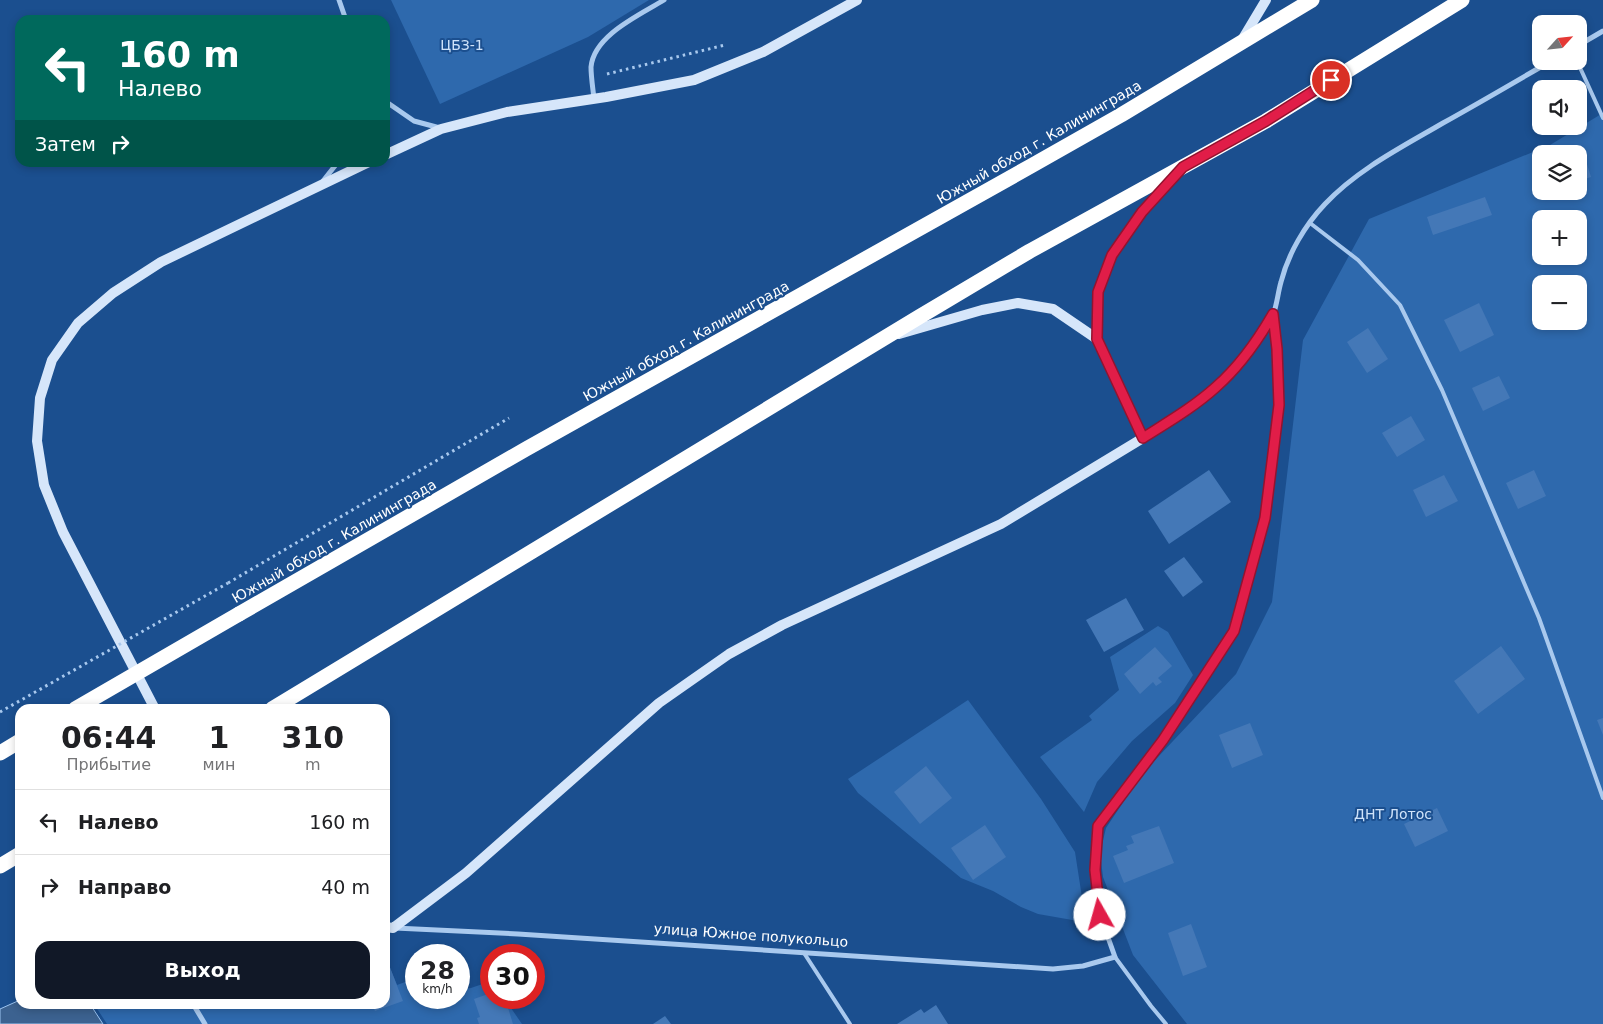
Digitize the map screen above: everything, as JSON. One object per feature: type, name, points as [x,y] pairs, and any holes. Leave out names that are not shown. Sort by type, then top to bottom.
[{"type":"highway","name":"Южный обход г. Калининграда","points":[[85,704],[526,449],[1032,166],[1312,0]]},
{"type":"highway","points":[[280,704],[885,337],[1030,251],[1266,121],[1462,0]]},
{"type":"highway","points":[[0,752],[15,744]]},
{"type":"highway","points":[[0,866],[15,857]]},
{"type":"street","points":[[339,0],[344,15]]},
{"type":"street","points":[[594,99],[591,66],[599,46],[614,31],[664,0]]},
{"type":"street","points":[[390,153],[440,129],[507,112],[594,99],[694,80],[763,52],[857,0]]},
{"type":"street","points":[[1239,44],[1266,0]]},
{"type":"street","points":[[1588,40],[1603,31]]},
{"type":"street","points":[[390,926],[466,873],[659,703],[730,654],[782,625],[1001,524],[1184,412],[1216,387],[1237,366],[1260,336],[1273,314],[1281,280],[1295,246],[1325,204],[1360,172],[1535,70]]},
{"type":"street","points":[[390,104],[414,121],[440,129]]},
{"type":"street","points":[[318,187],[334,167]]},
{"type":"street","points":[[152,704],[63,532],[44,485],[37,441],[40,398],[52,360],[78,323],[113,293],[161,262],[359,167]]},
{"type":"street","points":[[1143,438],[1097,339],[1098,292],[1112,255],[1142,212],[1183,167]]},
{"type":"street","points":[[885,337],[942,323],[982,310],[1018,303],[1053,309],[1097,339]]},
{"type":"street","points":[[1115,957],[1100,915],[1095,870],[1098,826],[1163,740],[1234,631],[1265,518],[1269,490],[1279,405],[1277,349],[1273,314]]},
{"type":"street","name":"улица Южное полукольцо","points":[[390,927],[1053,969],[1083,966],[1115,957]]},
{"type":"street","points":[[196,1009],[205,1024]]},
{"type":"lane","points":[[1581,70],[1603,118]]},
{"type":"lane","points":[[1310,223],[1358,260],[1394,299],[1400,306],[1417,339],[1442,390],[1539,618],[1603,798]]},
{"type":"lane","points":[[804,953],[850,1024]]},
{"type":"lane","points":[[1115,957],[1166,1024]]},
{"type":"path","points":[[592,78],[733,43]]},
{"type":"path","points":[[0,712],[228,583],[509,418]]},
{"type":"green space","name":"ЦБЗ-1","points":[[391,0],[649,0],[588,37],[440,104]]},
{"type":"green space","name":"ДНТ Лотос","points":[[1603,113],[1603,1024],[1187,1024],[1133,955],[1103,877],[1100,853],[1106,828],[1142,774],[1236,674],[1272,602],[1303,340],[1369,219],[1532,152],[1532,200],[1587,200],[1587,145],[1550,145],[1567,135],[1587,135],[1587,123]]},
{"type":"green space","points":[[1158,626],[1168,632],[1193,675],[1175,703],[1132,741],[1097,782],[1084,812],[1040,757],[1092,720],[1089,716],[1119,690],[1110,657]]},
{"type":"green space","points":[[968,700],[1041,799],[1075,852],[1085,917],[1078,921],[1038,914],[1021,907],[993,891],[961,878],[858,793],[848,779]]},
{"type":"green space","points":[[390,968],[397,985],[405,982],[405,1009],[470,1009],[470,988],[480,985],[480,1009],[512,1009],[522,1024],[107,1024],[97,1009],[390,1009]]},
{"type":"shaded area","points":[[15,1002],[15,1009],[93,1009],[103,1024],[0,1024],[0,1009]]},
{"type":"building","points":[[1587,164],[1591,177],[1587,178]]},
{"type":"building","points":[[1485,197],[1492,215],[1433,235],[1427,217]]},
{"type":"building","points":[[1479,303],[1494,335],[1460,352],[1444,320]]},
{"type":"building","points":[[1368,328],[1388,359],[1367,373],[1347,342]]},
{"type":"building","points":[[1499,376],[1510,398],[1483,411],[1472,388]]},
{"type":"building","points":[[1411,416],[1425,440],[1397,457],[1382,433]]},
{"type":"building","points":[[1209,470],[1231,502],[1169,544],[1148,511]]},
{"type":"building","points":[[1534,470],[1546,496],[1518,509],[1506,483]]},
{"type":"building","points":[[1444,475],[1458,501],[1426,517],[1413,490]]},
{"type":"building","points":[[1184,557],[1203,582],[1183,597],[1164,571]]},
{"type":"building","points":[[1126,598],[1144,630],[1104,652],[1086,620]]},
{"type":"building","points":[[1501,646],[1525,679],[1478,714],[1454,681]]},
{"type":"building","points":[[1155,647],[1172,666],[1158,678],[1162,682],[1156,686],[1153,682],[1140,694],[1124,674]]},
{"type":"building","points":[[1603,718],[1603,735],[1597,720]]},
{"type":"building","points":[[1250,723],[1263,755],[1232,768],[1219,735]]},
{"type":"building","points":[[926,766],[952,798],[920,824],[894,792]]},
{"type":"building","points":[[1437,808],[1448,831],[1415,847],[1404,824]]},
{"type":"building","points":[[985,825],[1006,857],[973,880],[951,848]]},
{"type":"building","points":[[1159,826],[1174,863],[1124,883],[1113,856],[1128,850],[1126,846],[1134,843],[1131,836]]},
{"type":"building","points":[[1191,924],[1207,967],[1183,976],[1168,933]]},
{"type":"building","points":[[390,968],[403,1001],[390,1006]]},
{"type":"building","points":[[480,997],[480,1009],[508,1009],[513,1024],[479,1024],[477,1018],[480,1017],[474,999]]},
{"type":"building","points":[[936,1005],[948,1024],[897,1024],[921,1009],[924,1013]]},
{"type":"building","points":[[665,1016],[671,1024],[653,1024]]},
{"type":"route","points":[[1100,915],[1095,870],[1098,826],[1163,740],[1234,631],[1265,518],[1279,405],[1277,349],[1273,314],[1260,336],[1237,366],[1216,387],[1184,412],[1143,438],[1097,339],[1098,292],[1112,255],[1142,212],[1183,167],[1266,121],[1331,80]]}]
